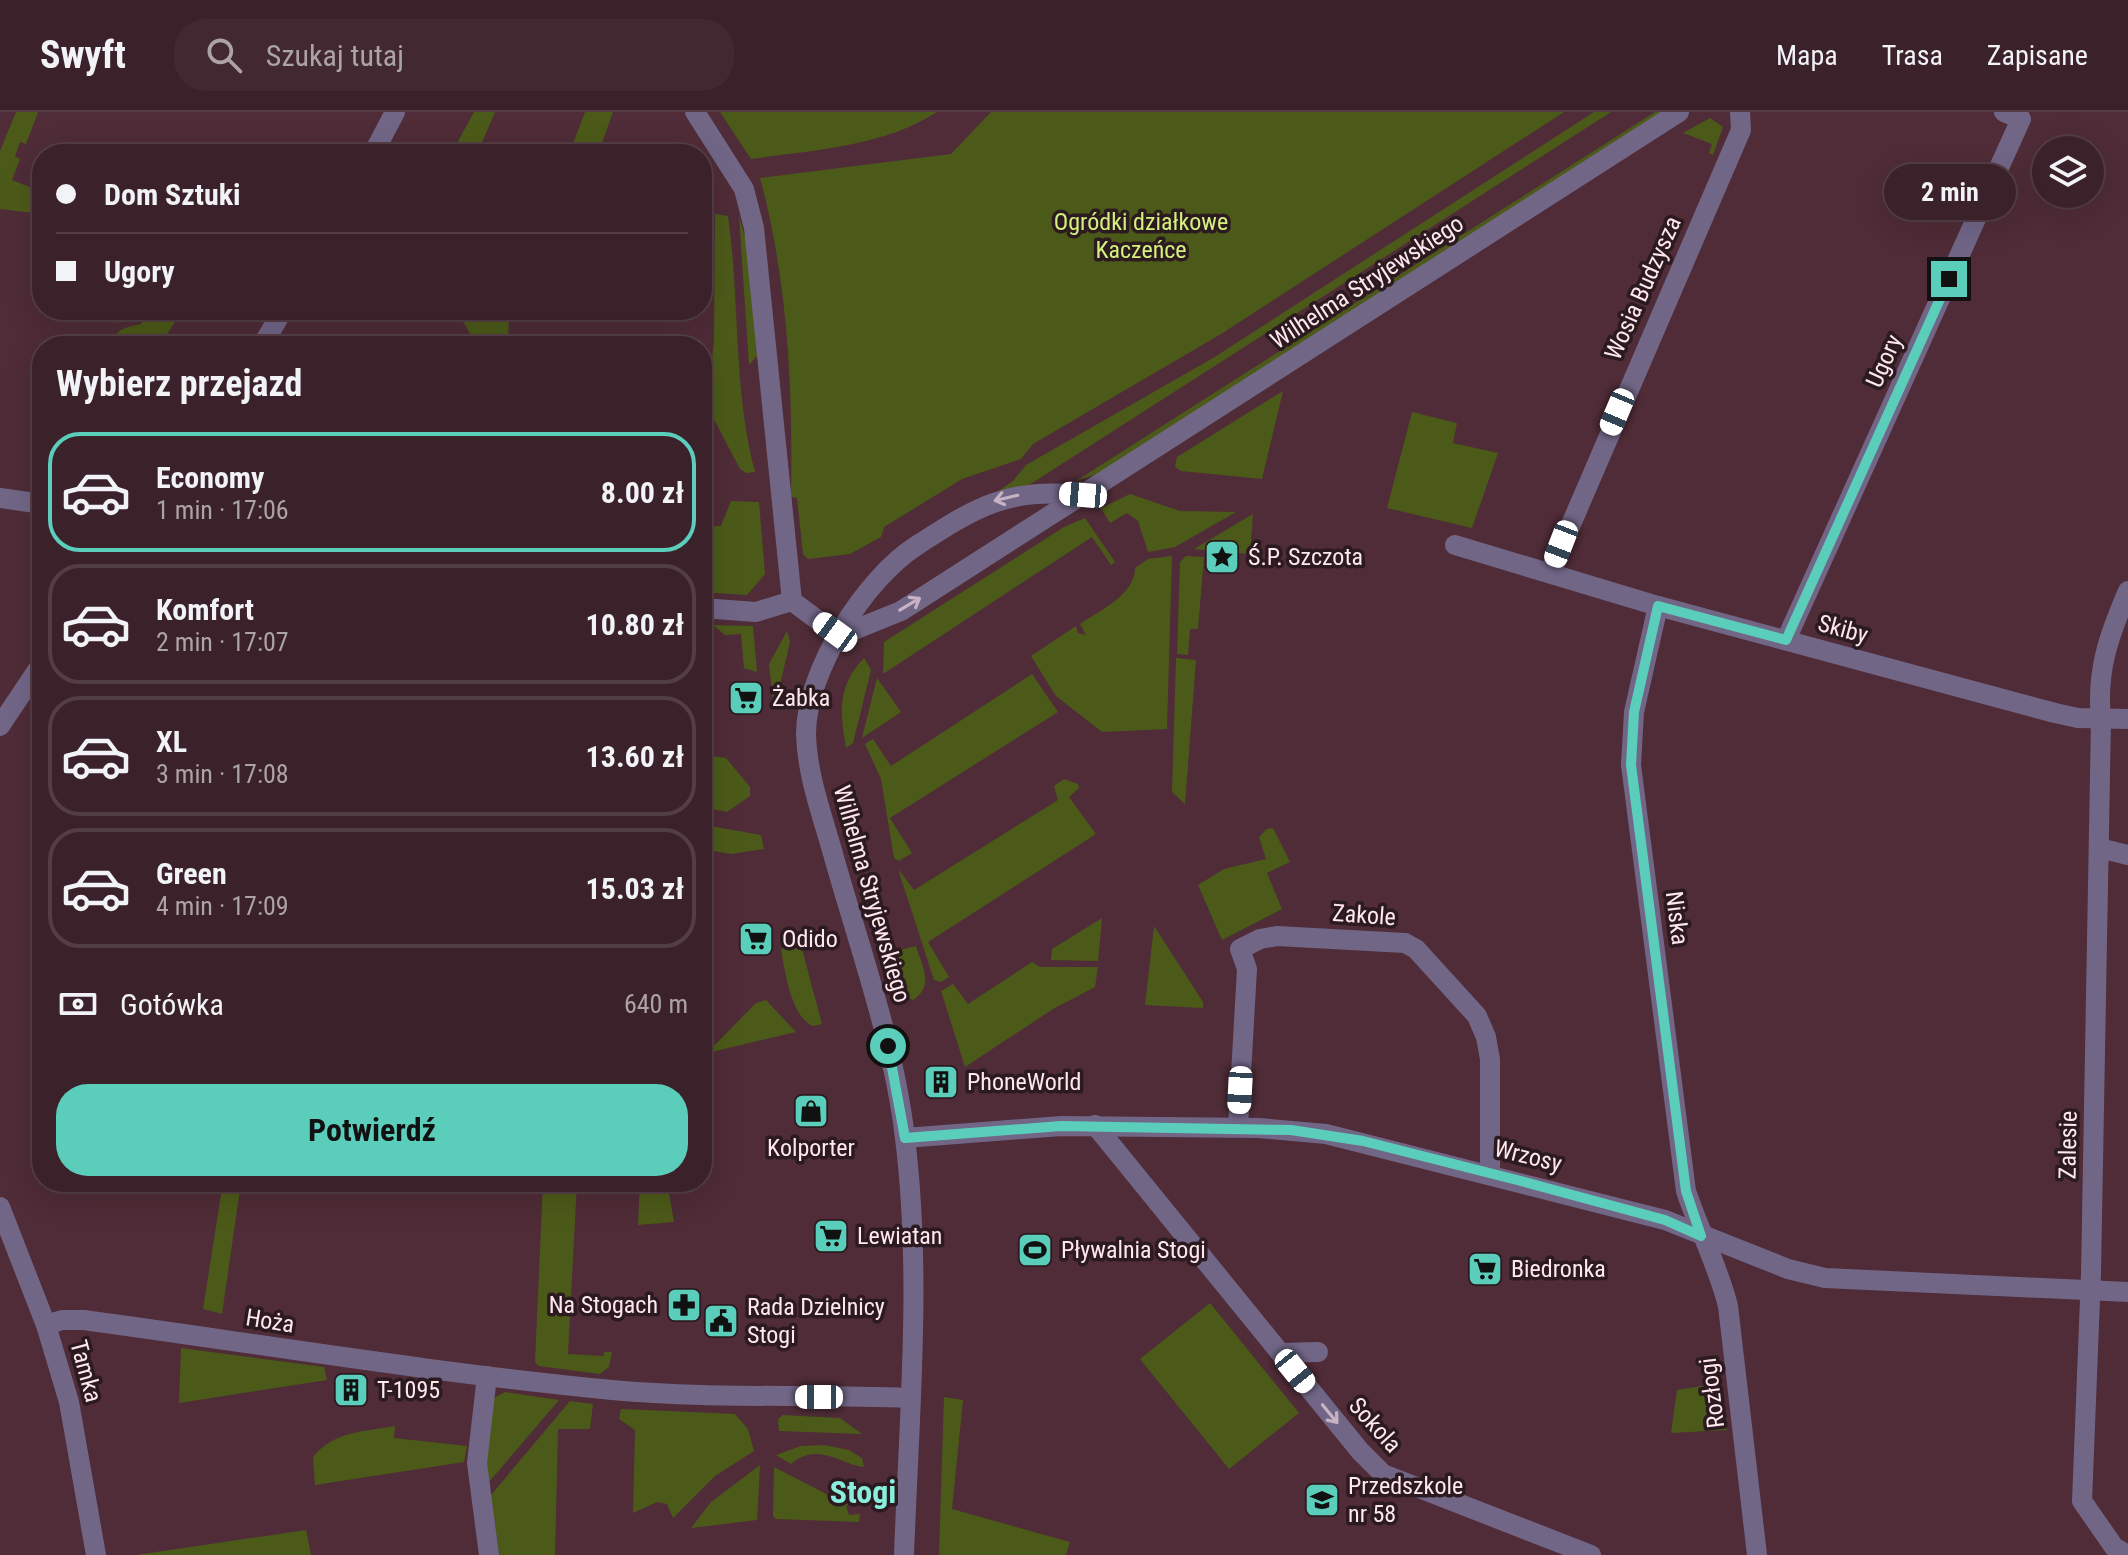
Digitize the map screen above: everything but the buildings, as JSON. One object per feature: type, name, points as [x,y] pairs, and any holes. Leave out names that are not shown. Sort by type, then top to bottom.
[{"type":"street","points":[[378,144],[395,112]]},
{"type":"street","points":[[695,112],[729,160],[744,189],[754,228],[792,601],[839,636]]},
{"type":"street","name":"Wilhelma Stryjewskiego","points":[[839,636],[901,611],[1679,112]]},
{"type":"street","name":"Wosia Budzysza","points":[[1550,573],[1741,130],[1740,112]]},
{"type":"street","name":"Ugory","points":[[1786,640],[2021,119],[2004,112]]},
{"type":"street","name":"Wilhelma Stryjewskiego","points":[[904,1555],[913,1229],[905,1138],[888,1046],[809,766],[806,733],[811,699],[839,636],[893,561],[968,513],[999,499],[1025,494],[1083,495]]},
{"type":"street","points":[[0,498],[32,503]]},
{"type":"street","name":"Skiby","points":[[1455,545],[1658,606],[2055,713],[2128,719]]},
{"type":"street","points":[[2101,719],[2100,667],[2128,591]]},
{"type":"street","points":[[712,609],[756,612],[792,601]]},
{"type":"street","name":"Niska","points":[[1658,606],[1634,712],[1631,765],[1686,1191],[1701,1236]]},
{"type":"street","points":[[0,726],[32,676]]},
{"type":"street","name":"Zalesie","points":[[2101,719],[2090,1290],[2082,1501],[2114,1547],[2127,1555]]},
{"type":"street","points":[[2099,848],[2128,855]]},
{"type":"street","name":"Zakole","points":[[1238,1127],[1247,969],[1240,949],[1260,939],[1277,936],[1405,943],[1416,949],[1482,1025],[1490,1059],[1490,1173]]},
{"type":"street","name":"Wrzosy","points":[[905,1138],[1026,1127],[1095,1125],[1291,1130],[1363,1141],[1665,1220],[1788,1269],[1825,1278],[2128,1292]]},
{"type":"street","name":"Sokola","points":[[1095,1125],[1383,1474],[1591,1555]]},
{"type":"street","name":"Tamka","points":[[0,1207],[46,1325],[69,1402],[96,1555]]},
{"type":"street","name":"Rozłogi","points":[[1701,1236],[1720,1274],[1728,1306],[1758,1553]]},
{"type":"street","name":"Hoża","points":[[46,1325],[62,1320],[84,1320],[487,1376],[688,1395],[909,1398]]},
{"type":"street","points":[[1281,1353],[1318,1352]]},
{"type":"street","points":[[487,1376],[477,1463],[489,1555]]},
{"type":"green space","points":[[16,112],[38,112],[26,144],[20,142],[15,156],[20,159],[12,180],[32,188],[32,213],[0,209],[0,151]]},
{"type":"green space","points":[[474,112],[495,112],[481,144],[456,144]]},
{"type":"green space","points":[[585,112],[613,112],[602,144],[573,144]]},
{"type":"green space","points":[[720,112],[937,112],[916,124],[871,140],[751,159]]},
{"type":"green space","name":"Ogródki działkowe Kaczeńce","points":[[991,112],[1564,112],[1221,334],[1033,444],[1021,459],[962,479],[884,527],[881,537],[850,554],[808,559],[803,554],[797,498],[791,497],[787,336],[777,256],[760,178],[951,154]]},
{"type":"green space","points":[[1594,112],[1611,112],[1029,485],[997,492],[1013,481],[1026,465],[1213,358]]},
{"type":"green space","points":[[1655,112],[1663,112],[1103,472],[1076,481]]},
{"type":"green space","points":[[1710,118],[1723,127],[1713,155],[1709,153],[1712,144],[1683,133]]},
{"type":"green space","points":[[715,214],[728,216],[743,409],[755,472],[747,473],[740,469],[712,416]]},
{"type":"green space","points":[[739,216],[747,244],[757,356],[749,365]]},
{"type":"green space","points":[[144,320],[176,320],[166,336],[116,336],[126,328],[141,324]]},
{"type":"green space","points":[[509,320],[508,336],[471,336],[463,321]]},
{"type":"green space","points":[[1283,391],[1262,479],[1181,471],[1175,467],[1177,457]]},
{"type":"green space","points":[[1412,412],[1457,423],[1453,443],[1498,453],[1472,528],[1387,508]]},
{"type":"green space","points":[[1130,494],[1180,511],[1236,512],[1175,547],[1148,552],[1138,521],[1127,513],[1110,523],[1101,508]]},
{"type":"green space","points":[[731,501],[759,502],[765,574],[747,595],[712,593],[712,526],[721,526]]},
{"type":"green space","points":[[1253,514],[1250,554],[1194,549]]},
{"type":"green space","points":[[1085,518],[1115,562],[1111,565],[1092,537],[883,674],[884,642],[1064,527]]},
{"type":"green space","points":[[1172,556],[1167,729],[1102,732],[1056,696],[1031,656],[1076,626],[1078,633],[1086,635],[1080,624],[1123,594],[1135,568],[1148,559]]},
{"type":"green space","points":[[1186,556],[1204,557],[1198,629],[1190,629],[1188,655],[1177,654],[1180,562]]},
{"type":"green space","points":[[713,625],[753,626],[757,672],[744,668],[741,634],[725,635]]},
{"type":"green space","points":[[787,631],[790,642],[774,710],[769,664]]},
{"type":"green space","points":[[864,658],[871,670],[853,743],[846,748],[842,723],[845,689],[855,668]]},
{"type":"green space","points":[[1176,658],[1196,660],[1185,804],[1172,792]]},
{"type":"green space","points":[[1032,674],[1058,712],[890,818],[912,853],[899,861],[894,858],[881,779],[865,744],[873,739],[891,766]]},
{"type":"green space","points":[[877,678],[901,712],[862,738]]},
{"type":"green space","points":[[712,756],[726,758],[750,787],[750,796],[727,812],[712,809]]},
{"type":"green space","points":[[1064,779],[1078,784],[1079,788],[1069,797],[1096,834],[928,942],[949,977],[941,982],[934,980],[898,869],[914,890],[1058,800],[1054,786]]},
{"type":"green space","points":[[712,826],[761,835],[764,849],[731,854],[712,851]]},
{"type":"green space","points":[[1273,828],[1290,862],[1267,873],[1282,909],[1222,940],[1198,885],[1224,869],[1266,859],[1259,837],[1267,829]]},
{"type":"green space","points":[[1102,918],[1098,961],[1051,960],[1052,949]]},
{"type":"green space","points":[[1154,926],[1203,1002],[1203,1008],[1145,1005]]},
{"type":"green space","points":[[797,930],[822,1024],[813,1026],[805,1021],[794,1004],[781,950]]},
{"type":"green space","points":[[916,946],[925,982],[920,995],[913,1000],[909,998],[896,951]]},
{"type":"green space","points":[[1032,962],[1040,967],[1098,967],[1095,987],[1053,1009],[965,1067],[941,991],[953,984],[968,1004]]},
{"type":"green space","points":[[766,1000],[796,1032],[712,1052],[712,1048],[756,1003]]},
{"type":"green space","points":[[221,1192],[240,1192],[222,1314],[203,1309]]},
{"type":"green space","points":[[543,1192],[576,1192],[568,1354],[604,1356],[604,1352],[612,1352],[609,1367],[600,1374],[539,1366],[535,1362]]},
{"type":"green space","points":[[640,1192],[669,1192],[674,1222],[638,1225]]},
{"type":"green space","points":[[1210,1303],[1299,1413],[1229,1469],[1140,1359]]},
{"type":"green space","points":[[181,1348],[324,1367],[327,1380],[179,1403]]},
{"type":"green space","points":[[1720,1383],[1727,1430],[1671,1433],[1677,1390]]},
{"type":"green space","points":[[505,1392],[559,1400],[489,1482],[485,1466],[494,1398]]},
{"type":"green space","points":[[944,1397],[963,1400],[952,1509],[1070,1542],[1066,1555],[939,1555]]},
{"type":"green space","points":[[570,1401],[593,1404],[590,1429],[558,1429],[555,1555],[499,1555],[491,1495]]},
{"type":"green space","points":[[621,1409],[735,1414],[748,1429],[754,1451],[715,1476],[673,1518],[667,1504],[657,1502],[633,1513],[635,1430],[619,1419]]},
{"type":"green space","points":[[783,1415],[840,1418],[862,1434],[779,1431],[778,1419]]},
{"type":"green space","points":[[395,1426],[394,1438],[467,1446],[464,1462],[315,1485],[313,1457],[321,1448],[350,1434]]},
{"type":"green space","points":[[824,1445],[849,1450],[862,1458],[864,1467],[819,1454],[801,1457],[791,1464],[776,1455],[801,1446]]},
{"type":"green space","points":[[760,1465],[757,1520],[691,1528],[711,1502]]},
{"type":"green space","points":[[774,1467],[838,1500],[868,1483],[868,1498],[855,1499],[846,1506],[849,1515],[860,1514],[859,1522],[776,1519],[773,1516]]},
{"type":"green space","points":[[306,1530],[311,1555],[136,1555]]},
{"type":"place","name":"Ś.P. Szczota","points":[[1222,557]]},
{"type":"place","name":"Żabka","points":[[746,698]]},
{"type":"place","name":"Odido","points":[[756,939]]},
{"type":"place","name":"PhoneWorld","points":[[941,1082]]},
{"type":"place","name":"Kolporter","points":[[811,1111]]},
{"type":"place","name":"Lewiatan","points":[[831,1236]]},
{"type":"place","name":"Pływalnia Stogi","points":[[1035,1250]]},
{"type":"place","name":"Biedronka","points":[[1485,1269]]},
{"type":"place","name":"Na Stogach","points":[[684,1305]]},
{"type":"place","name":"Rada Dzielnicy Stogi","points":[[721,1321]]},
{"type":"place","name":"T-1095","points":[[351,1390]]},
{"type":"place","name":"Przedszkole nr 58","points":[[1322,1500]]},
{"type":"district","name":"Stogi","points":[[863,1492]]},
{"type":"route","points":[[888,1046],[905,1138],[1061,1126],[1259,1128],[1326,1134],[1665,1220],[1701,1236],[1686,1191],[1631,765],[1634,712],[1658,606],[1786,640],[1949,279]]}]
